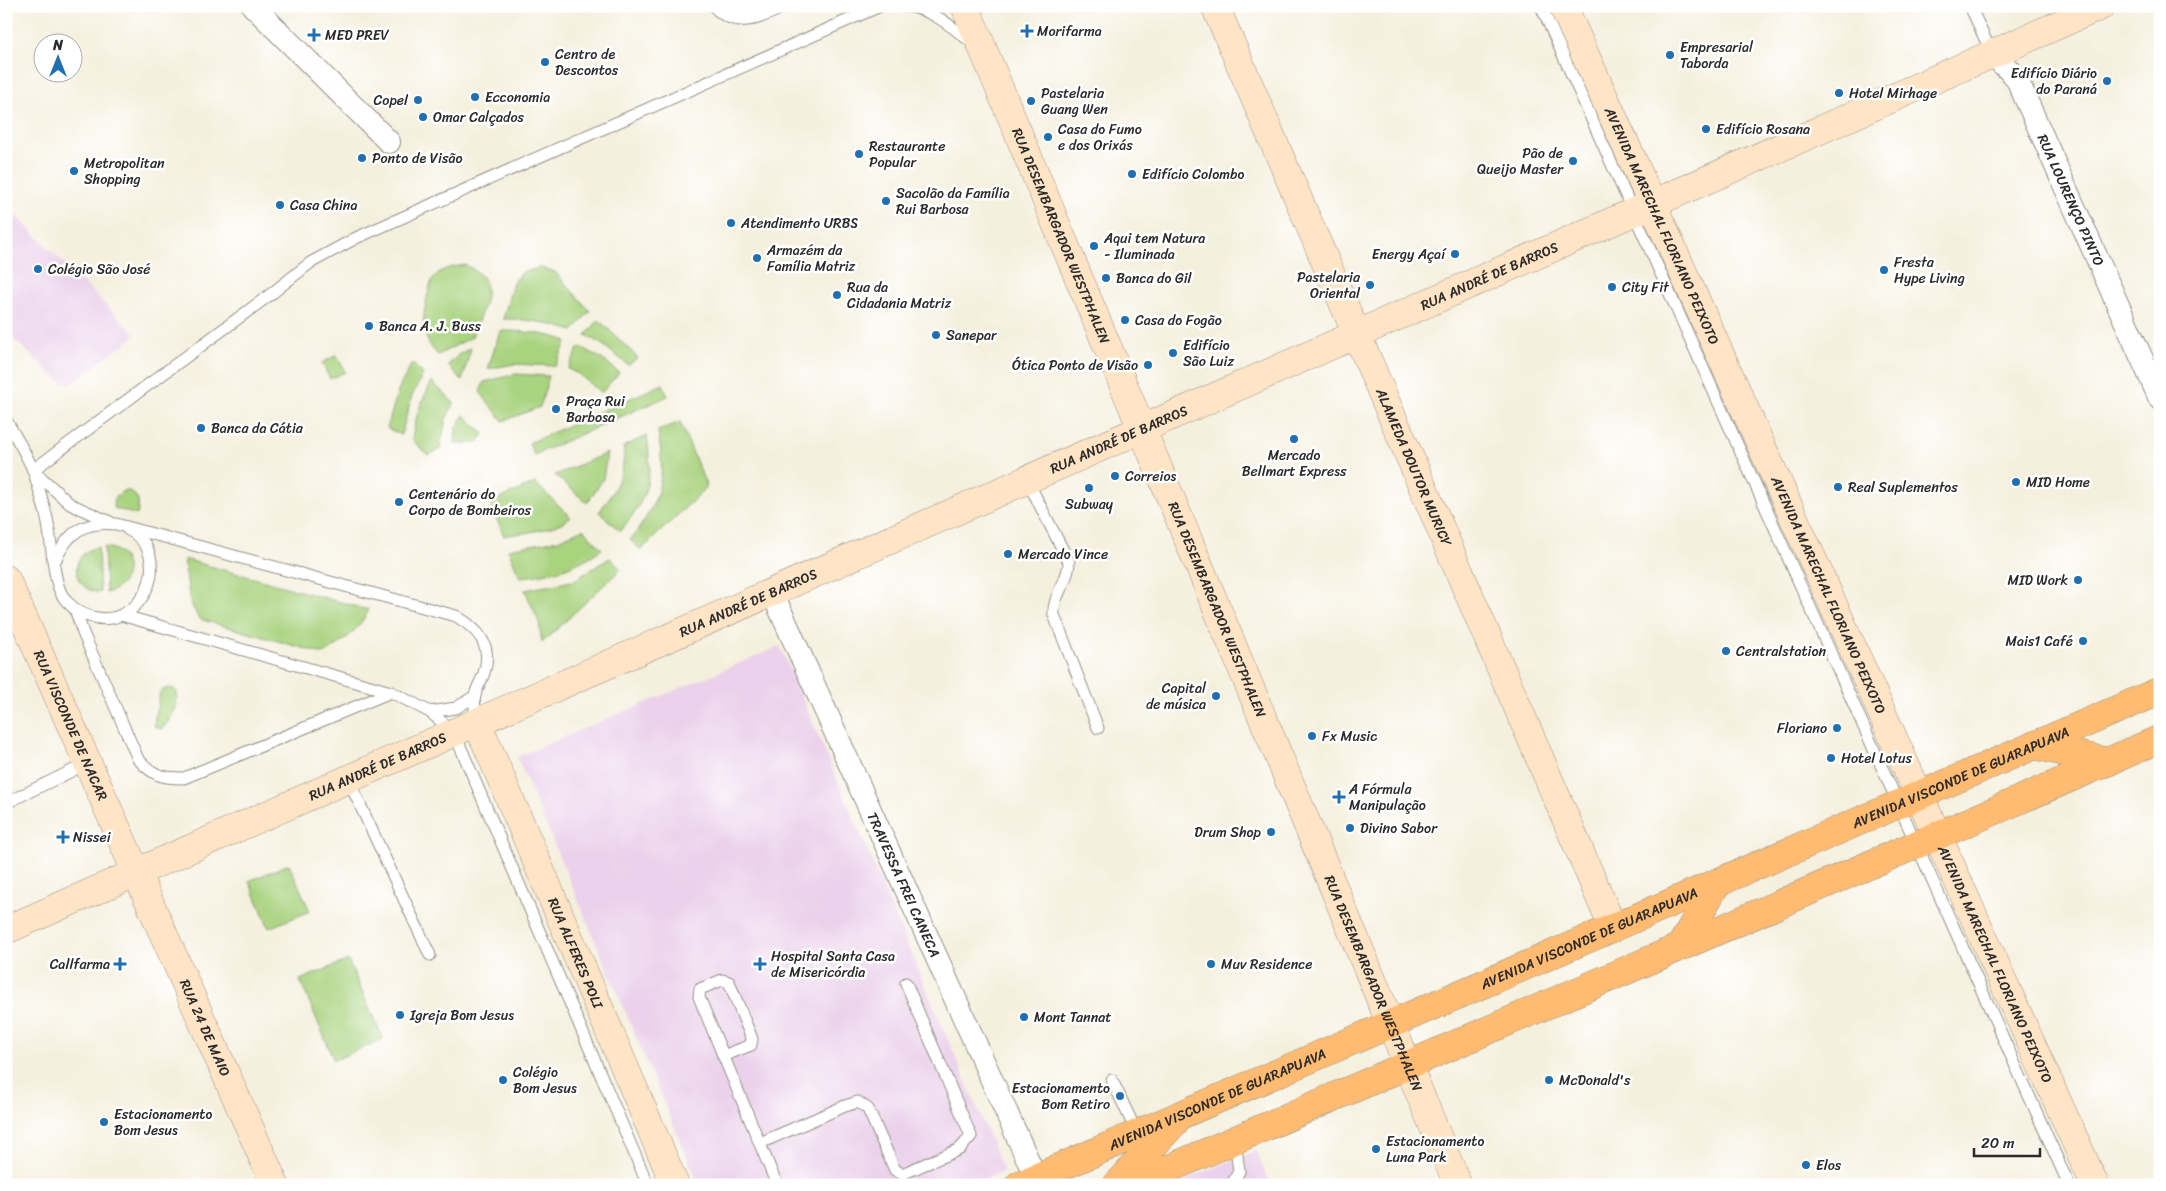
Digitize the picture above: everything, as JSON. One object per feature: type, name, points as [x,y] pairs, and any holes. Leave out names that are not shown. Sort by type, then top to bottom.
[{"type":"main road","name":"AVENIDA VISCONDE DE GUARAPUAVA","points":[[1027,1181],[2160,691]]},
{"type":"main road","points":[[1140,1183],[1235,1139],[2160,739]]},
{"type":"main road","points":[[2034,745],[2108,762]]},
{"type":"main road","points":[[1680,947],[1717,883]]},
{"type":"main road","points":[[1117,1185],[1183,1114]]},
{"type":"street","points":[[253,6],[389,142]]},
{"type":"street","points":[[721,6],[725,10],[752,16],[767,9]]},
{"type":"street","name":"RUA DESEMBARGADOR WESTPHALEN","points":[[965,6],[1458,1185]]},
{"type":"street","name":"ALAMEDA DOUTOR MURICY","points":[[1215,6],[1613,928]]},
{"type":"street","name":"AVENIDA MARECHAL FLORIANO PEIXOTO","points":[[1563,6],[1643,208],[1927,840],[2095,1185]]},
{"type":"street","name":"RUA ANDRÉ DE BARROS","points":[[6,930],[348,779],[469,717],[772,592],[2101,6]]},
{"type":"street","name":"RUA LOURENÇO PINTO","points":[[1992,54],[2016,77],[2160,399]]},
{"type":"street","name":"RUA VISCONDE DE NACAR","points":[[6,579],[136,872]]},
{"type":"street","name":"TRAVESSA FREI CANECA","points":[[772,592],[1027,1181]]},
{"type":"street","name":"RUA ALFERES POLI","points":[[469,717],[675,1185]]},
{"type":"street","name":"RUA 24 DE MAIO","points":[[136,872],[275,1185]]},
{"type":"lane","points":[[33,470],[310,263],[356,238],[880,6]]},
{"type":"lane","points":[[904,6],[919,9],[942,19],[984,51]]},
{"type":"lane","points":[[1541,6],[1643,208]]},
{"type":"lane","name":"RUA LOURENÇO PINTO","points":[[1970,6],[1992,54]]},
{"type":"lane","points":[[6,420],[33,470],[47,515],[55,561],[56,580],[63,596],[75,609],[138,759],[149,771],[164,778],[184,778],[391,692]]},
{"type":"lane","points":[[33,470],[70,504],[131,531],[143,544],[150,560],[151,577],[146,593],[135,607],[122,615],[104,618],[89,616],[75,609]]},
{"type":"lane","points":[[1027,480],[1069,562],[1069,570],[1054,605],[1054,615],[1098,728]]},
{"type":"lane","points":[[55,561],[61,547],[71,535],[84,526],[100,523],[116,524],[456,616],[473,626],[484,641],[487,660],[485,672],[469,717]]},
{"type":"lane","points":[[122,615],[391,692],[430,712],[469,717]]},
{"type":"lane","points":[[430,712],[456,708],[469,717],[648,1185]]},
{"type":"lane","points":[[6,803],[88,763]]},
{"type":"lane","points":[[348,779],[430,955]]},
{"type":"lane","points":[[1927,840],[2069,1185]]},
{"type":"lane","points":[[723,1056],[750,1045],[752,1039],[729,982],[722,980],[700,988],[699,997],[723,1056],[777,1185]]},
{"type":"lane","points":[[760,1143],[858,1102],[868,1109],[895,1170],[902,1174],[960,1150],[971,1136],[906,983]]},
{"type":"lane","points":[[1112,1080],[1138,1134]]},
{"type":"lane","points":[[1232,1185],[1239,1171],[1235,1139]]},
{"type":"shaded area","name":"Colégio São José","points":[[6,206],[136,335],[69,385],[68,379],[65,384],[61,382],[6,332]]},
{"type":"shaded area","name":"Hospital Santa Casa de Misericórdia","points":[[780,646],[1004,1171],[971,1185],[699,1185],[517,757]]},
{"type":"shaded area","points":[[1256,1151],[1270,1185],[1171,1185]]},
{"type":"green space","points":[[464,265],[476,271],[483,278],[486,286],[484,305],[472,337],[438,355],[428,341],[424,328],[424,314],[430,287],[435,276],[441,271]]},
{"type":"green space","points":[[540,268],[555,272],[590,311],[573,331],[538,322],[503,319],[513,283],[523,272]]},
{"type":"green space","points":[[599,320],[638,358],[628,365],[603,345],[586,335]]},
{"type":"green space","points":[[500,331],[534,333],[567,341],[555,366],[514,364],[488,369]]},
{"type":"green space","points":[[579,347],[600,358],[619,373],[601,393],[580,375],[568,369]]},
{"type":"green space","points":[[471,348],[462,381],[448,365],[459,354]]},
{"type":"green space","points":[[337,355],[345,372],[330,379],[322,363]]},
{"type":"green space","points":[[412,363],[423,374],[412,396],[401,435],[387,428],[399,388]]},
{"type":"green space","points":[[516,374],[549,376],[540,407],[503,421],[480,392],[484,382]]},
{"type":"green space","points":[[432,382],[454,403],[446,419],[440,449],[428,455],[412,440],[419,410]]},
{"type":"green space","points":[[663,384],[668,396],[534,455],[529,443]]},
{"type":"green space","points":[[464,415],[484,434],[477,443],[455,444],[456,429]]},
{"type":"green space","points":[[680,422],[707,487],[641,550],[630,540],[649,513],[659,489],[661,463],[658,431]]},
{"type":"green space","points":[[647,436],[649,464],[646,487],[637,509],[620,531],[599,512],[610,497],[618,481],[623,465],[624,446]]},
{"type":"green space","points":[[607,453],[603,479],[587,503],[555,475]]},
{"type":"green space","points":[[535,483],[571,517],[548,528],[504,536],[490,503]]},
{"type":"green space","points":[[123,491],[129,491],[137,498],[137,515],[114,508],[115,498]]},
{"type":"green space","points":[[583,529],[602,549],[582,561],[563,569],[520,577],[508,549],[558,540]]},
{"type":"green space","points":[[98,547],[100,593],[90,590],[83,585],[76,571],[81,556]]},
{"type":"green space","points":[[104,547],[114,549],[121,554],[127,568],[126,576],[122,583],[106,593]]},
{"type":"green space","points":[[610,558],[621,569],[542,643],[539,622],[525,590],[573,581]]},
{"type":"green space","points":[[184,559],[369,610],[360,624],[349,635],[324,654],[199,619],[190,602]]},
{"type":"green space","points":[[167,688],[174,689],[177,692],[177,697],[173,712],[162,729],[155,727],[154,723],[160,692]]},
{"type":"green space","points":[[289,864],[310,911],[269,928],[249,881]]},
{"type":"green space","points":[[348,960],[383,1039],[334,1060],[300,980]]},
{"type":"place","name":"Morifarma","points":[[1027,31]]},
{"type":"place","name":"MED PREV","points":[[314,35]]},
{"type":"place","name":"Empresarial Taborda","points":[[1670,55]]},
{"type":"place","name":"Centro de Descontos","points":[[545,62]]},
{"type":"place","name":"Edifício Diário do Paraná","points":[[2107,81]]},
{"type":"place","name":"Hotel Mirhage","points":[[1839,93]]},
{"type":"place","name":"Ecconomia","points":[[475,97]]},
{"type":"place","name":"Copel","points":[[418,100]]},
{"type":"place","name":"Pastelaria Guang Wen","points":[[1031,101]]},
{"type":"place","name":"Omar Calçados","points":[[423,117]]},
{"type":"place","name":"Edifício Rosana","points":[[1706,129]]},
{"type":"place","name":"Casa do Fumo e dos Orixás","points":[[1048,137]]},
{"type":"place","name":"Restaurante Popular","points":[[859,154]]},
{"type":"place","name":"Ponto de Visão","points":[[362,158]]},
{"type":"place","name":"Pão de Queijo Master","points":[[1573,161]]},
{"type":"place","name":"Metropolitan Shopping","points":[[74,171]]},
{"type":"place","name":"Edifício Colombo","points":[[1132,174]]},
{"type":"place","name":"Sacolão da Família Rui Barbosa","points":[[886,201]]},
{"type":"place","name":"Casa China","points":[[280,205]]},
{"type":"place","name":"Atendimento URBS","points":[[731,223]]},
{"type":"place","name":"Aqui tem Natura - Iluminada","points":[[1094,246]]},
{"type":"place","name":"Energy Açaí","points":[[1455,254]]},
{"type":"place","name":"Armazém da Família Matriz","points":[[757,258]]},
{"type":"place","name":"Colégio São José","points":[[38,269]]},
{"type":"place","name":"Fresta Hype Living","points":[[1884,270]]},
{"type":"place","name":"Banca do Gil","points":[[1106,278]]},
{"type":"place","name":"Pastelaria Oriental","points":[[1370,285]]},
{"type":"place","name":"City Fit","points":[[1612,287]]},
{"type":"place","name":"Rua da Cidadania Matriz","points":[[837,295]]},
{"type":"place","name":"Casa do Fogão","points":[[1125,320]]},
{"type":"place","name":"Banca A. J. Buss","points":[[369,326]]},
{"type":"place","name":"Sanepar","points":[[936,335]]},
{"type":"place","name":"Edifício São Luiz","points":[[1173,353]]},
{"type":"place","name":"Ótica Ponto de Visão","points":[[1148,365]]},
{"type":"place","name":"Praça Rui Barbosa","points":[[556,409]]},
{"type":"place","name":"Banca da Cátia","points":[[201,428]]},
{"type":"place","name":"Mercado Bellmart Express","points":[[1294,439]]},
{"type":"place","name":"Correios","points":[[1115,476]]},
{"type":"place","name":"MID Home","points":[[2016,482]]},
{"type":"place","name":"Real Suplementos","points":[[1838,487]]},
{"type":"place","name":"Subway","points":[[1089,488]]},
{"type":"place","name":"Centenário do Corpo de Bombeiros","points":[[399,502]]},
{"type":"place","name":"Mercado Vince","points":[[1008,554]]},
{"type":"place","name":"MID Work","points":[[2078,580]]},
{"type":"place","name":"Mais1 Café","points":[[2083,641]]},
{"type":"place","name":"Centralstation","points":[[1726,651]]},
{"type":"place","name":"Capital de música","points":[[1216,696]]},
{"type":"place","name":"Floriano","points":[[1837,728]]},
{"type":"place","name":"Fx Music","points":[[1312,736]]},
{"type":"place","name":"Hotel Lotus","points":[[1831,758]]},
{"type":"place","name":"A Fórmula Manipulação","points":[[1339,797]]},
{"type":"place","name":"Divino Sabor","points":[[1350,828]]},
{"type":"place","name":"Drum Shop","points":[[1271,832]]},
{"type":"place","name":"Nissei","points":[[63,837]]},
{"type":"place","name":"Callfarma","points":[[120,964]]},
{"type":"place","name":"Hospital Santa Casa de Misericórdia","points":[[760,964]]},
{"type":"place","name":"Muv Residence","points":[[1211,964]]},
{"type":"place","name":"Igreja Bom Jesus","points":[[400,1015]]},
{"type":"place","name":"Mont Tannat","points":[[1024,1017]]},
{"type":"place","name":"Colégio Bom Jesus","points":[[503,1080]]},
{"type":"place","name":"McDonald's","points":[[1549,1080]]},
{"type":"place","name":"Estacionamento Bom Retiro","points":[[1120,1096]]},
{"type":"place","name":"Estacionamento Bom Jesus","points":[[104,1122]]},
{"type":"place","name":"Estacionamento Luna Park","points":[[1376,1149]]},
{"type":"place","name":"Elos","points":[[1806,1165]]}]
